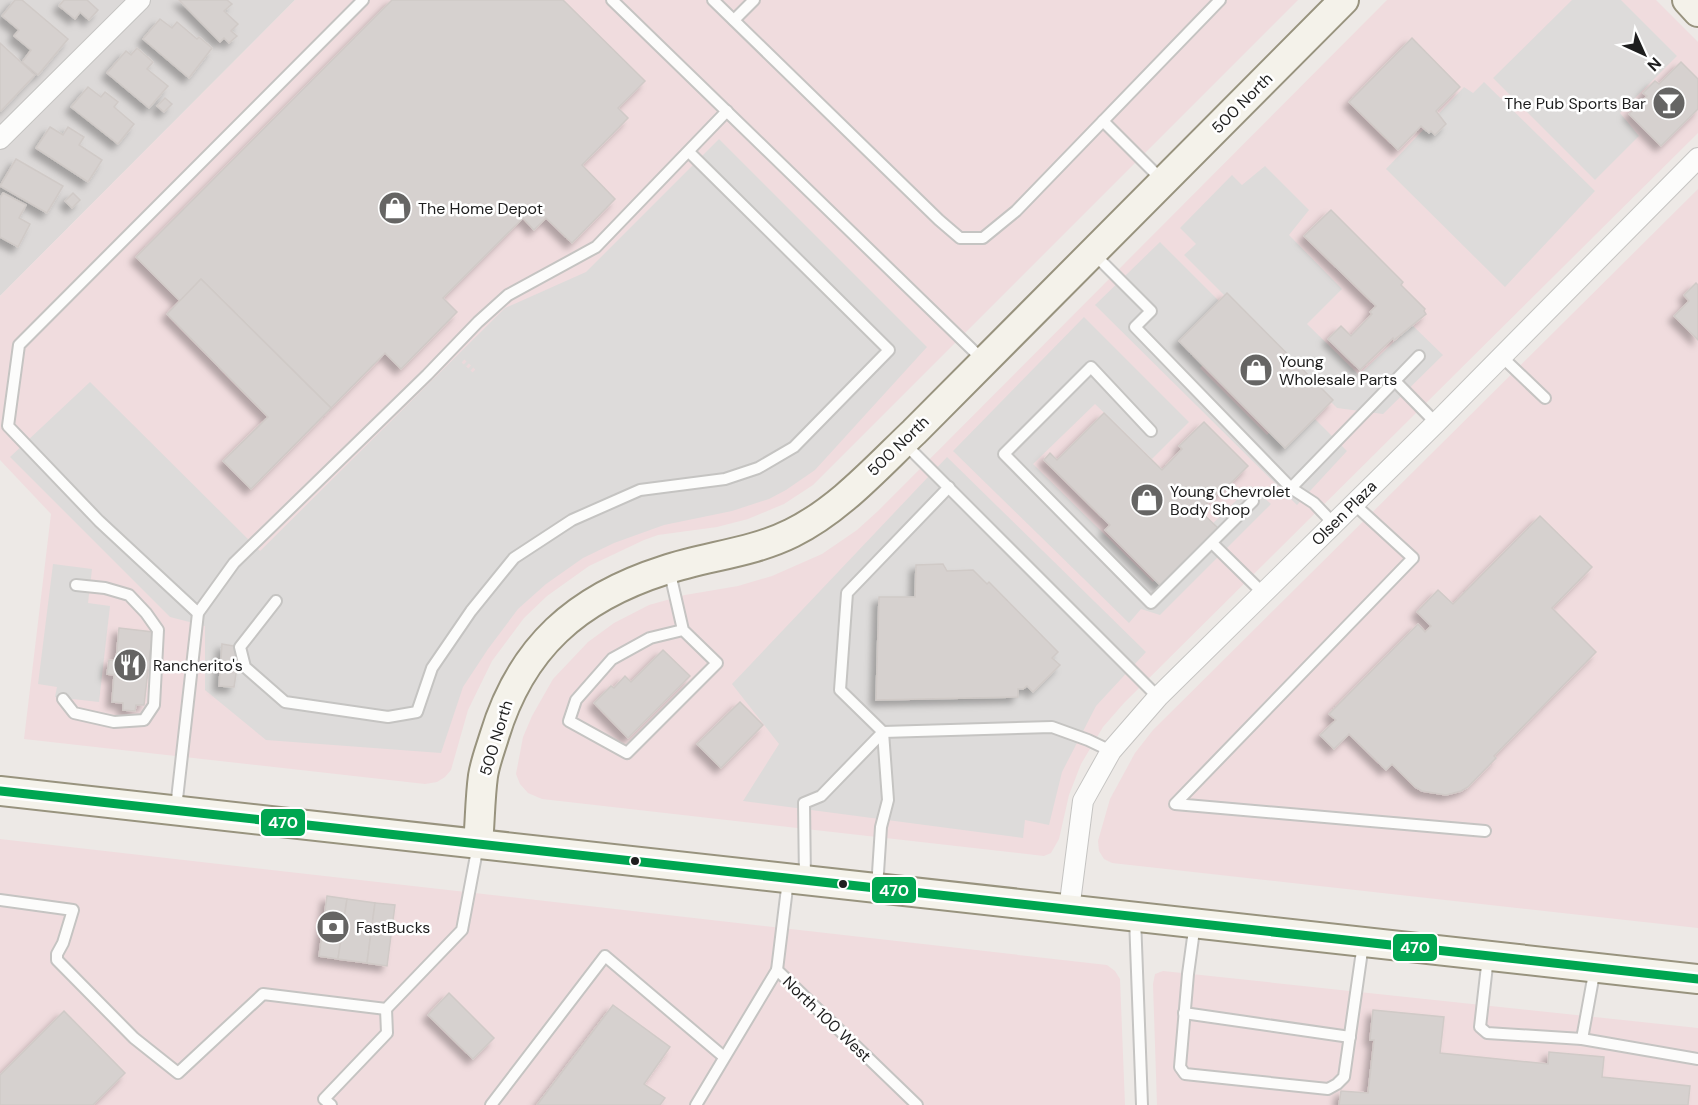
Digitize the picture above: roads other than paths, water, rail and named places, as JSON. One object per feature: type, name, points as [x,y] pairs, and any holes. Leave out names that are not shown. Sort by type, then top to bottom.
[{"type":"main road","name":"500 North","points":[[478,844],[483,777],[508,696],[525,667],[561,626],[582,609],[616,589],[669,569],[759,547],[793,533],[841,500],[903,442],[1344,0]]},
{"type":"main road","points":[[1686,0],[1698,12]]},
{"type":"main road","points":[[0,791],[796,881],[1698,979]]},
{"type":"street","points":[[0,139],[141,0]]},
{"type":"street","name":"Olsen Plaza","points":[[1069,910],[1083,801],[1111,751],[1158,697],[1436,423],[1698,158]]},
{"type":"lane","points":[[198,613],[99,521],[8,426],[19,345],[363,0]]},
{"type":"lane","points":[[612,0],[984,361]]},
{"type":"lane","points":[[713,0],[930,212],[960,238],[983,238],[1016,211],[1220,0]]},
{"type":"lane","points":[[734,20],[754,0]]},
{"type":"lane","points":[[175,812],[198,613],[234,563],[427,375],[478,322],[508,295],[596,248],[728,111]]},
{"type":"lane","points":[[1102,121],[1163,181]]},
{"type":"lane","points":[[276,601],[240,647],[245,667],[285,702],[387,717],[417,712],[432,668],[471,611],[514,558],[572,520],[640,490],[725,479],[758,468],[794,447],[889,350],[689,152]]},
{"type":"lane","points":[[1092,253],[1151,311],[1135,327],[1292,488],[1314,503],[1334,524]]},
{"type":"lane","points":[[1292,488],[1419,356]]},
{"type":"lane","points":[[1501,356],[1545,398]]},
{"type":"lane","points":[[1151,431],[1091,367],[1004,454],[1151,603],[1253,501]]},
{"type":"lane","points":[[1395,381],[1436,423]]},
{"type":"lane","points":[[903,442],[1158,697]]},
{"type":"lane","points":[[877,889],[881,827],[888,800],[883,732],[840,690],[847,592],[949,487]]},
{"type":"lane","points":[[1354,504],[1413,558],[1175,804],[1485,831]]},
{"type":"lane","points":[[1212,543],[1263,593]]},
{"type":"lane","points":[[669,569],[683,630],[717,663],[627,753],[569,721],[576,700],[612,659],[650,638],[683,630]]},
{"type":"lane","points":[[63,699],[74,713],[114,722],[144,720],[154,705],[158,630],[147,613],[129,596],[105,588],[76,585]]},
{"type":"lane","points":[[883,732],[1052,728],[1089,740],[1111,751]]},
{"type":"lane","name":"North 100 West","points":[[883,732],[821,796],[804,803],[796,881],[777,970],[917,1105]]},
{"type":"lane","points":[[331,1105],[324,1099],[387,1034],[386,1009],[462,930],[478,844]]},
{"type":"lane","points":[[0,900],[73,910],[63,943],[57,954],[57,960],[134,1038],[178,1073],[263,994],[386,1009]]},
{"type":"lane","points":[[1135,918],[1142,1105]]},
{"type":"lane","points":[[1195,923],[1180,1067],[1185,1074],[1328,1089],[1337,1084],[1344,1077],[1364,943]]},
{"type":"lane","points":[[491,1105],[605,956],[724,1057]]},
{"type":"lane","points":[[1488,956],[1480,1027],[1487,1033],[1582,1040],[1698,1059]]},
{"type":"lane","points":[[1582,1040],[1595,968]]},
{"type":"lane","points":[[696,1105],[777,970]]},
{"type":"lane","points":[[1184,1013],[1350,1038]]},
{"type":"place","name":"The Pub Sports Bar","points":[[1669,103]]},
{"type":"place","name":"The Home Depot","points":[[395,208]]},
{"type":"place","name":"Young Wholesale Parts","points":[[1256,370]]},
{"type":"place","name":"Young Chevrolet Body Shop","points":[[1147,500]]},
{"type":"place","name":"Rancherito's","points":[[130,665]]},
{"type":"place","name":"FastBucks","points":[[333,927]]}]
